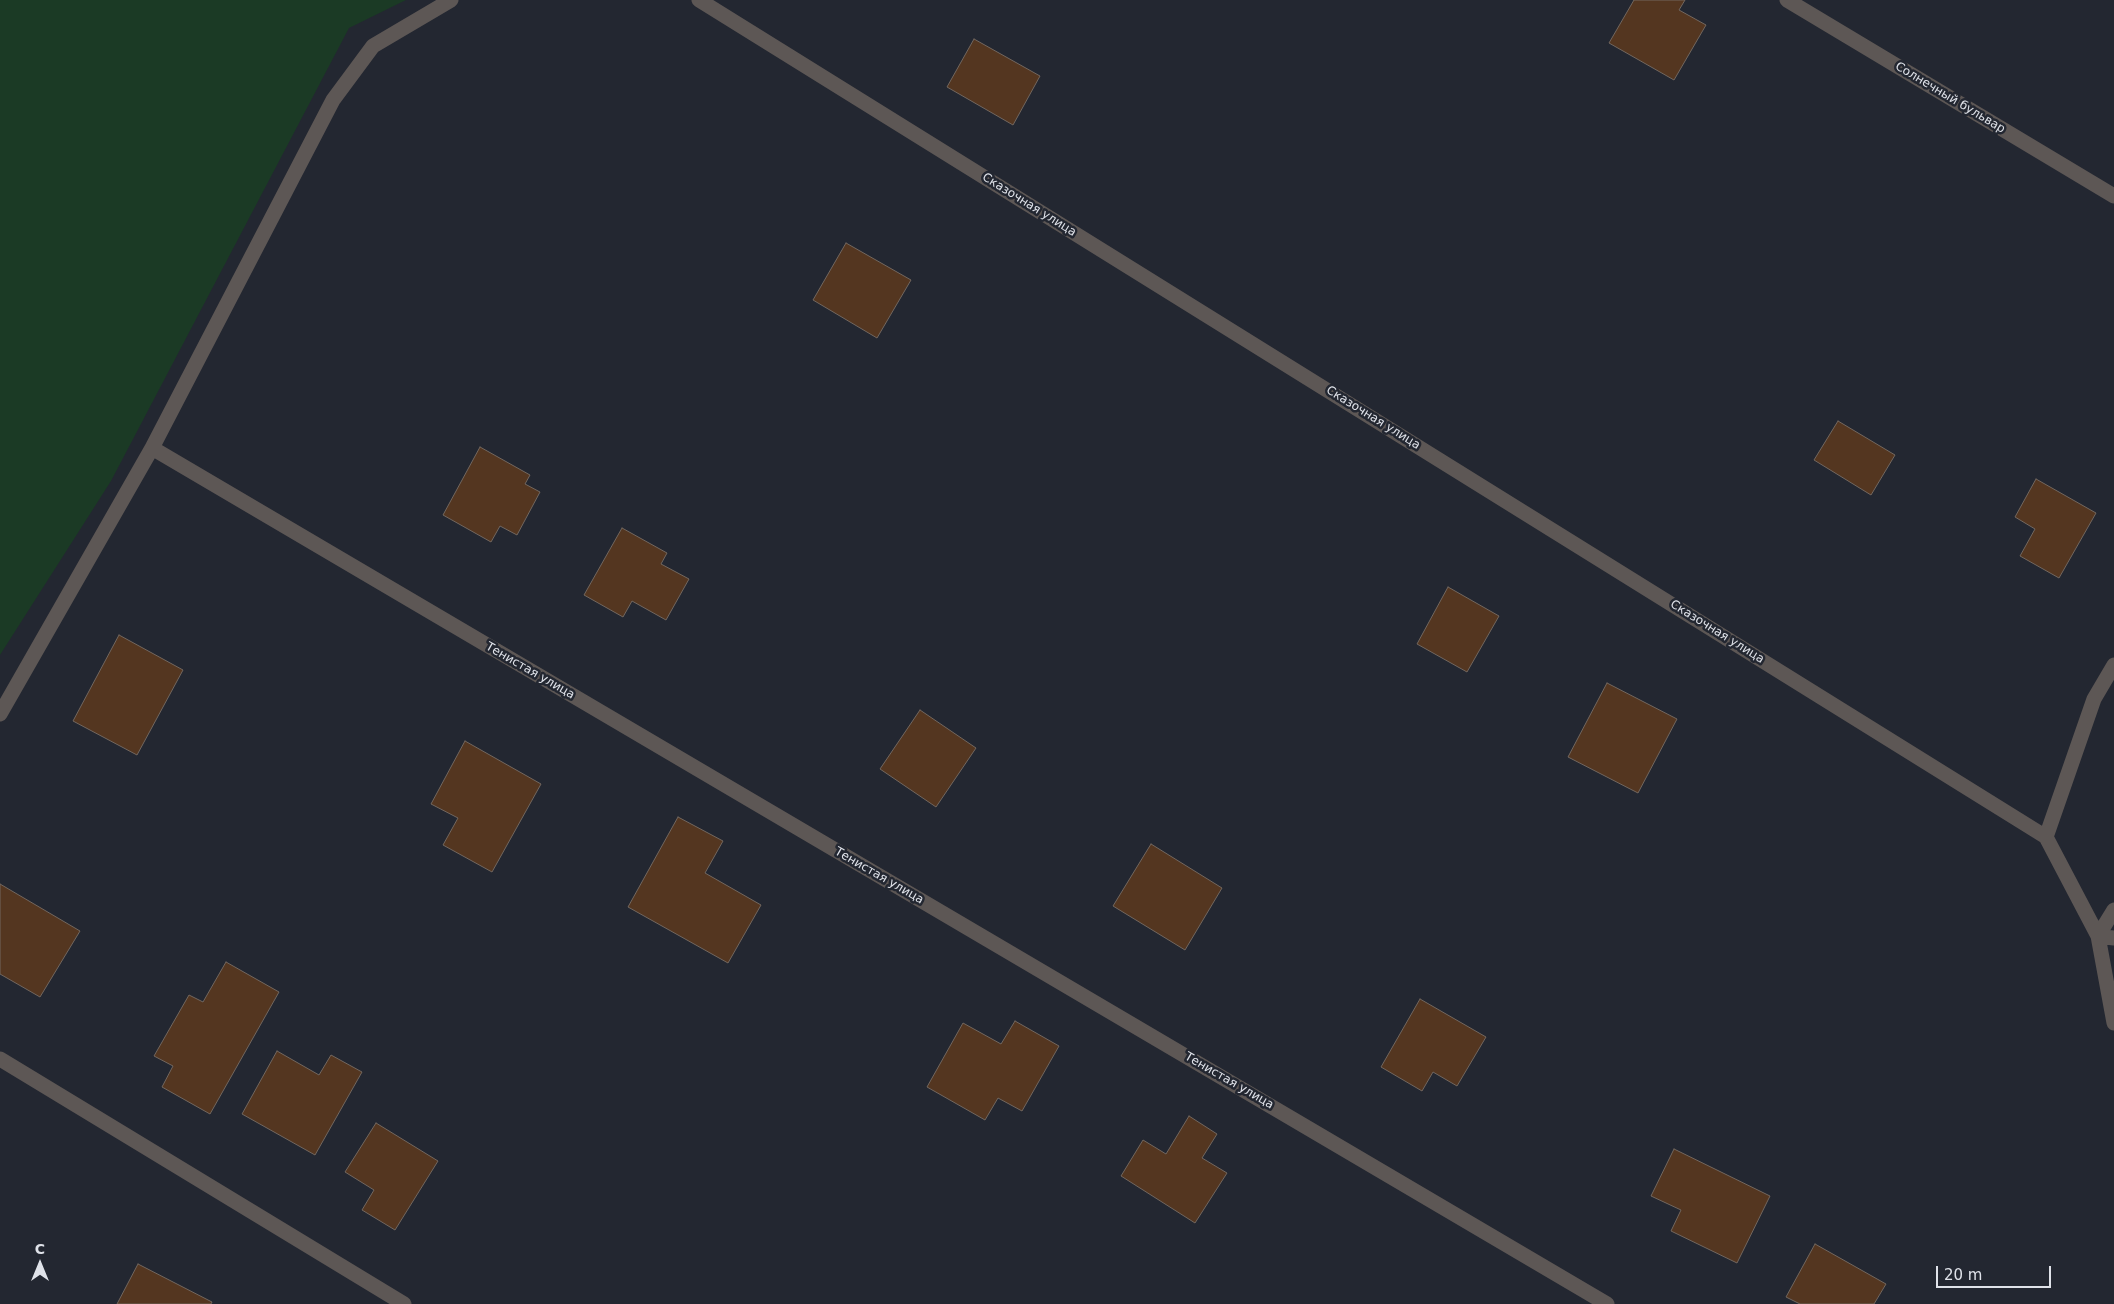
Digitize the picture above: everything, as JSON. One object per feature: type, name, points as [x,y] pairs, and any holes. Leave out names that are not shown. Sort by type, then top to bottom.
[{"type":"street","points":[[0,714],[152,448],[333,100],[373,46],[451,0]]},
{"type":"street","name":"Сказочная улица","points":[[699,0],[2046,837]]},
{"type":"street","name":"Солнечный бульвар","points":[[1786,0],[2114,196]]},
{"type":"street","name":"Тенистая улица","points":[[152,448],[1607,1304]]},
{"type":"street","points":[[2114,665],[2094,699],[2046,837],[2098,936],[2114,1023]]},
{"type":"street","points":[[2098,936],[2114,910]]},
{"type":"street","points":[[2098,936],[2114,938]]},
{"type":"street","points":[[0,1058],[404,1304]]},
{"type":"green space","points":[[0,0],[406,0],[349,28],[111,481],[0,655]]},
{"type":"building","points":[[1634,0],[1685,0],[1679,10],[1706,25],[1674,80],[1609,43]]},
{"type":"building","points":[[974,39],[1040,76],[1013,125],[947,87]]},
{"type":"building","points":[[846,243],[911,280],[877,338],[813,300]]},
{"type":"building","points":[[1838,421],[1895,455],[1871,495],[1814,460]]},
{"type":"building","points":[[480,447],[530,475],[525,484],[540,492],[517,535],[500,526],[491,542],[443,515]]},
{"type":"building","points":[[2036,479],[2096,513],[2059,578],[2020,556],[2035,529],[2015,517]]},
{"type":"building","points":[[622,528],[667,553],[661,564],[689,579],[666,620],[632,601],[623,617],[584,595]]},
{"type":"building","points":[[1448,587],[1499,616],[1467,672],[1417,644]]},
{"type":"building","points":[[119,635],[183,670],[137,755],[73,721]]},
{"type":"building","points":[[1607,683],[1677,719],[1638,793],[1568,757]]},
{"type":"building","points":[[920,710],[976,748],[936,807],[880,769]]},
{"type":"building","points":[[465,741],[541,784],[492,872],[443,845],[458,818],[431,804]]},
{"type":"building","points":[[678,817],[723,841],[705,873],[761,905],[728,963],[628,907]]},
{"type":"building","points":[[1151,844],[1222,888],[1185,950],[1113,906]]},
{"type":"building","points":[[0,884],[80,931],[40,997],[0,974]]},
{"type":"building","points":[[226,962],[279,992],[210,1114],[162,1087],[173,1066],[154,1056],[189,995],[203,1002]]},
{"type":"building","points":[[1420,999],[1486,1037],[1457,1086],[1433,1072],[1422,1091],[1381,1067]]},
{"type":"building","points":[[1015,1021],[1059,1046],[1022,1111],[998,1098],[985,1120],[927,1087],[963,1023],[1001,1044]]},
{"type":"building","points":[[277,1051],[319,1075],[331,1055],[362,1072],[315,1155],[242,1114]]},
{"type":"building","points":[[1189,1116],[1217,1134],[1202,1158],[1227,1173],[1195,1223],[1121,1176],[1143,1140],[1166,1154]]},
{"type":"building","points":[[376,1123],[438,1161],[395,1230],[362,1210],[374,1190],[345,1172]]},
{"type":"building","points":[[1674,1149],[1770,1196],[1737,1263],[1671,1231],[1681,1210],[1651,1196]]},
{"type":"building","points":[[1815,1244],[1886,1284],[1874,1304],[1800,1304],[1786,1297]]},
{"type":"building","points":[[138,1264],[212,1302],[211,1304],[117,1304]]}]
